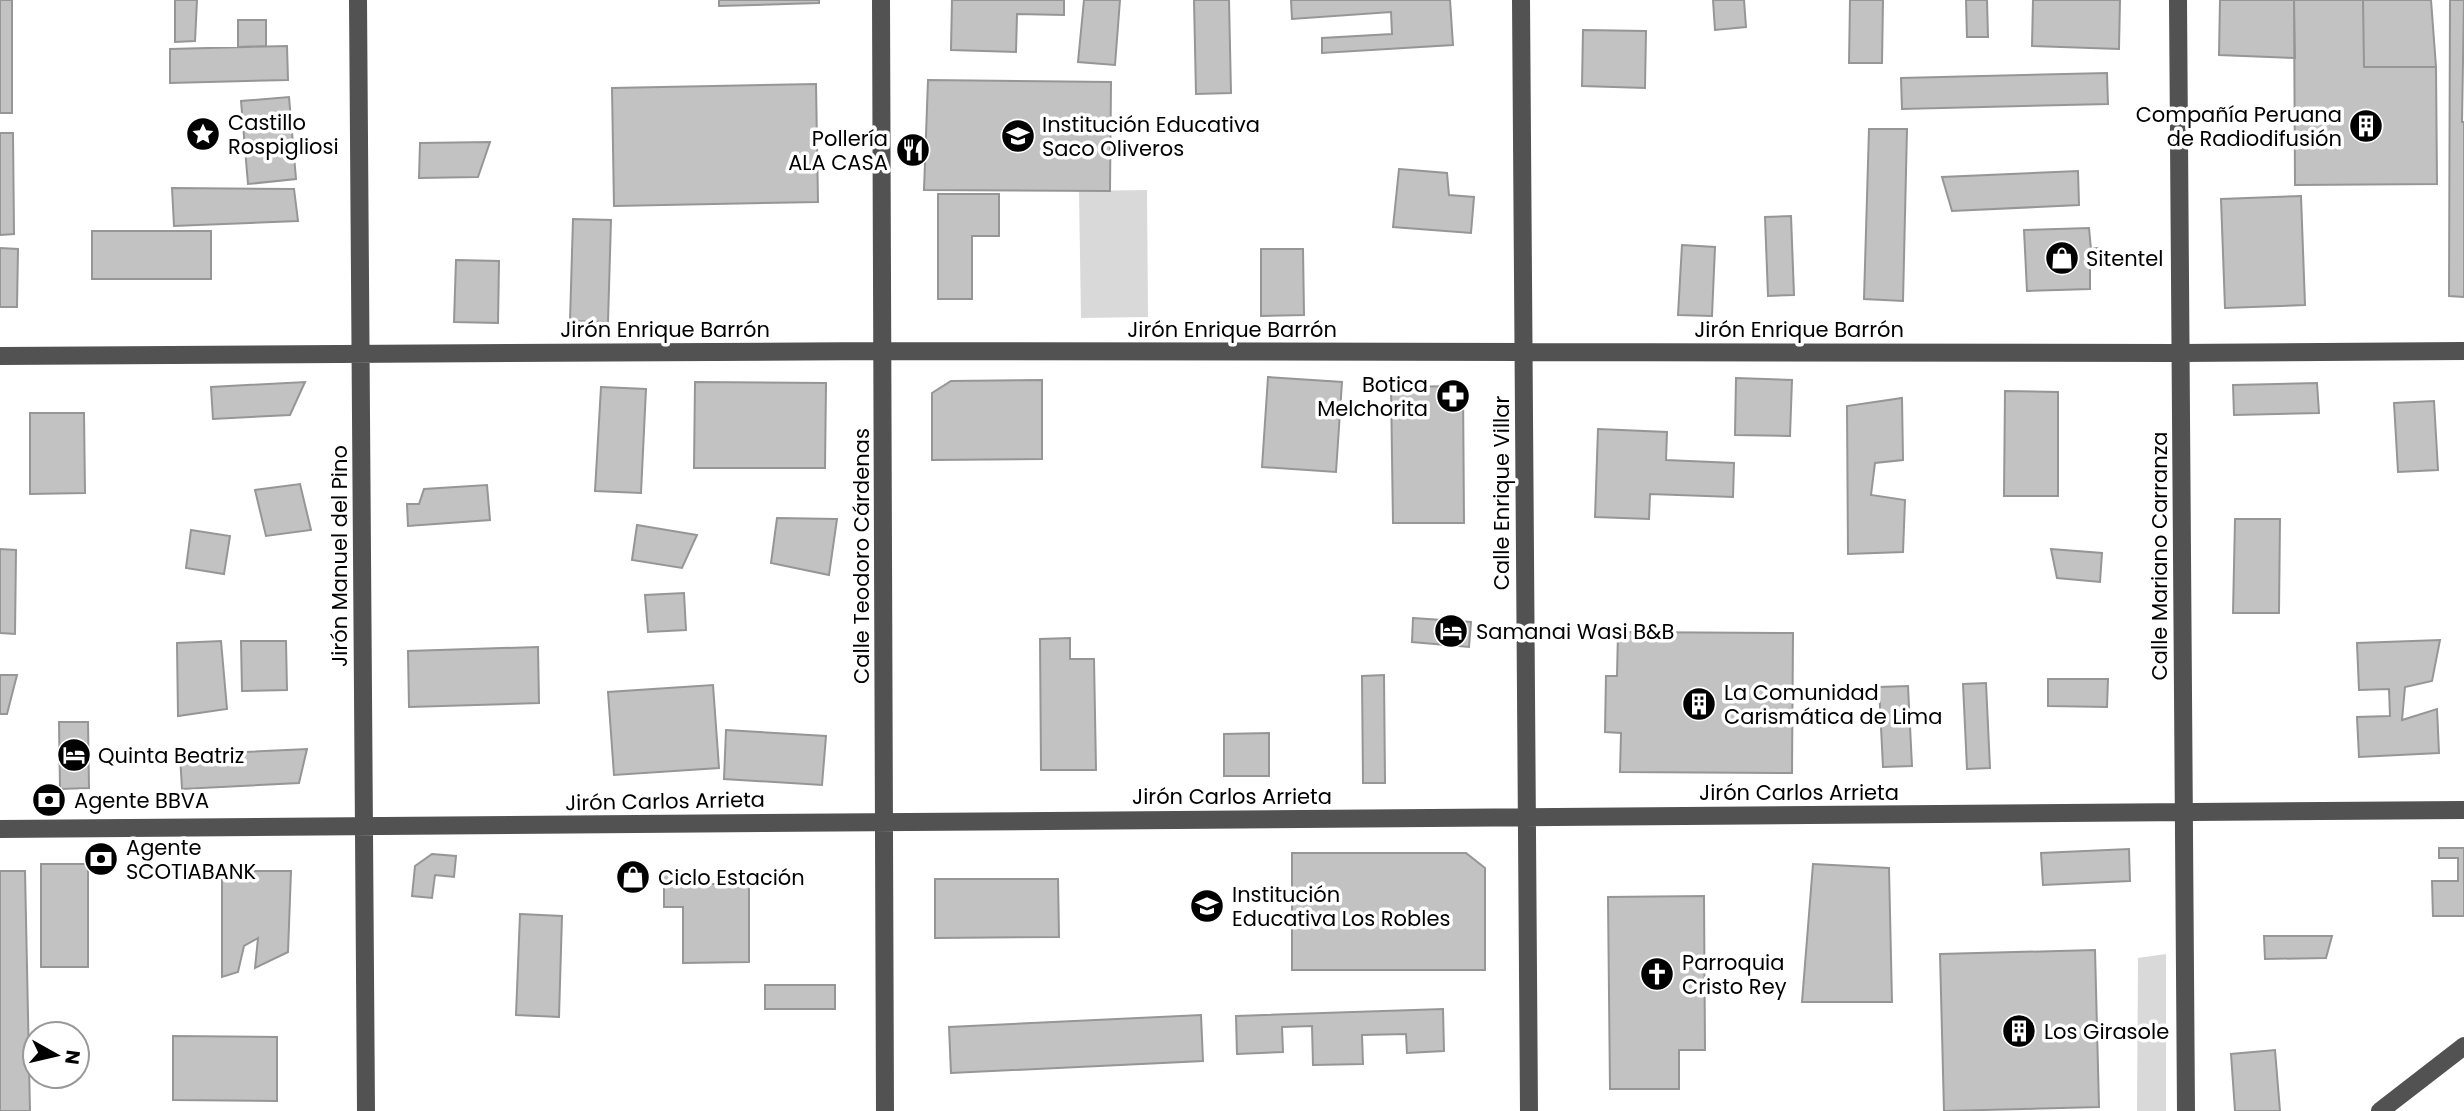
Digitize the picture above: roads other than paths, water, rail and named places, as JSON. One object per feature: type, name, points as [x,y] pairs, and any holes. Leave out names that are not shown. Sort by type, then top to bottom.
[{"type":"street","name":"Jirón Manuel del Pino","points":[[358,0],[366,1111]]},
{"type":"street","name":"Calle Teodoro Cárdenas","points":[[881,0],[885,1111]]},
{"type":"street","name":"Calle Enrique Villar","points":[[1521,0],[1529,1111]]},
{"type":"street","name":"Calle Mariano Carranza","points":[[2178,0],[2186,1111]]},
{"type":"street","name":"Jirón Enrique Barrón","points":[[0,356],[883,351],[2464,351]]},
{"type":"street","name":"Jirón Carlos Arrieta","points":[[0,829],[2464,810]]},
{"type":"street","points":[[2381,1111],[2464,1046]]},
{"type":"place","name":"Compañía Peruana de Radiodifusión","points":[[2366,126]]},
{"type":"place","name":"Castillo Rospigliosi","points":[[203,134]]},
{"type":"place","name":"Institución Educativa Saco Oliveros","points":[[1018,136]]},
{"type":"place","name":"Pollería ALA CASA","points":[[913,150]]},
{"type":"place","name":"Sitentel","points":[[2062,258]]},
{"type":"place","name":"Botica Melchorita","points":[[1453,396]]},
{"type":"place","name":"Samanai Wasi B&B","points":[[1451,631]]},
{"type":"place","name":"La Comunidad Carismática de Lima","points":[[1699,704]]},
{"type":"place","name":"Quinta Beatriz","points":[[74,755]]},
{"type":"place","name":"Agente BBVA","points":[[49,800]]},
{"type":"place","name":"Agente SCOTIABANK","points":[[101,859]]},
{"type":"place","name":"Ciclo Estación","points":[[633,877]]},
{"type":"place","name":"Institución Educativa Los Robles","points":[[1207,906]]},
{"type":"place","name":"Parroquia Cristo Rey","points":[[1657,974]]},
{"type":"place","name":"Los Girasole","points":[[2019,1031]]}]
